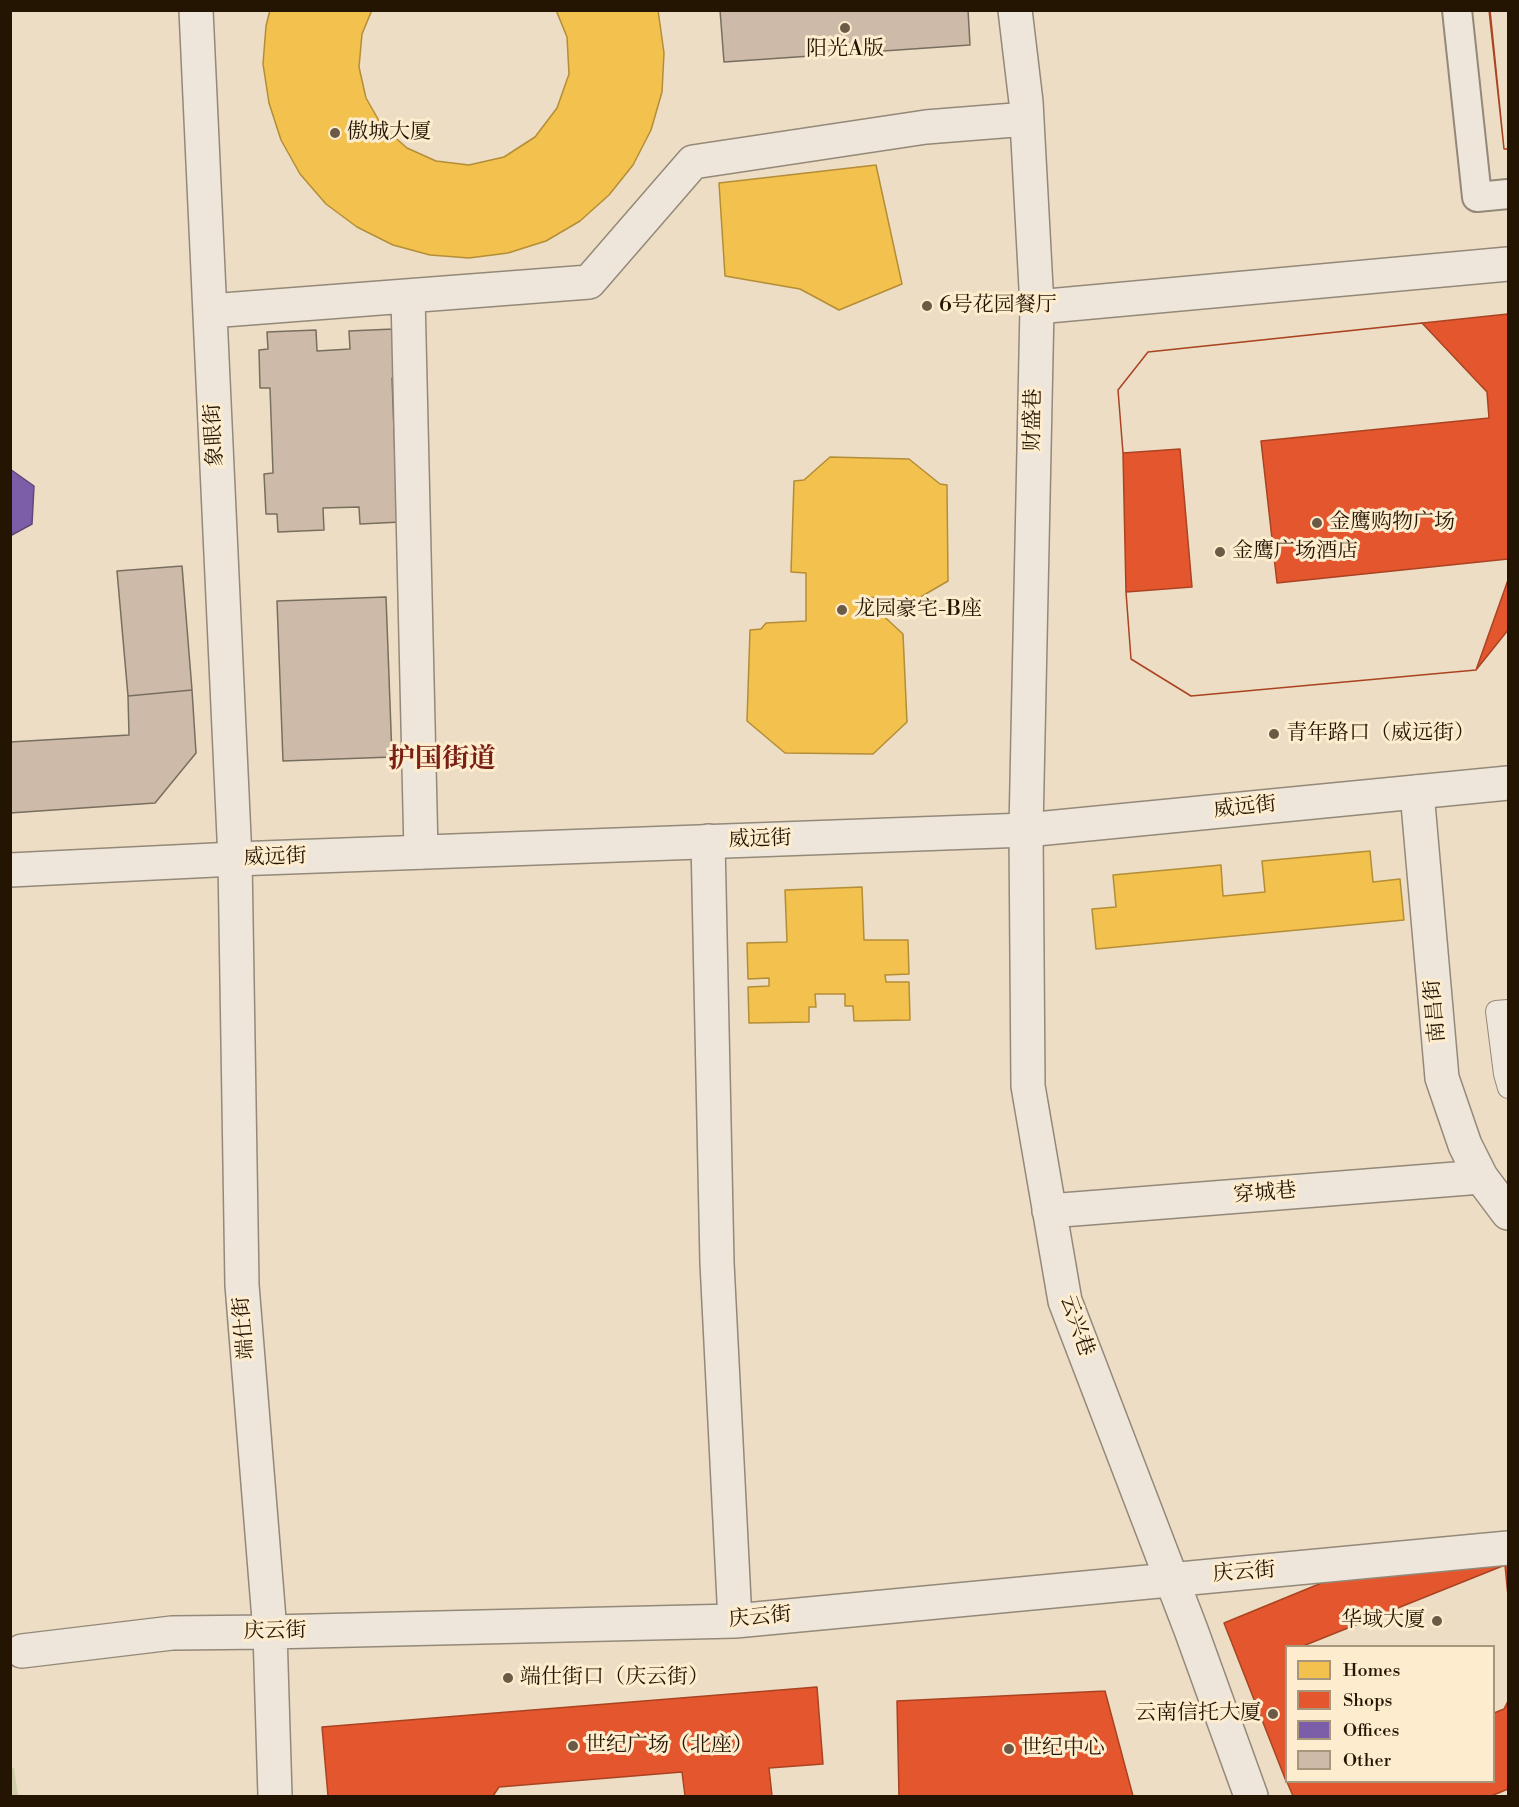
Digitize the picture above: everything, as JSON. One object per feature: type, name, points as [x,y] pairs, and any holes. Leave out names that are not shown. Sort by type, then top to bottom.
[{"type":"street","name":"象眼街","points":[[196,10],[235,859]]},
{"type":"street","name":"财盛巷","points":[[1015,10],[1027,119],[1037,307],[1026,830]]},
{"type":"street","points":[[1457,10],[1477,197],[1509,194]]},
{"type":"street","points":[[210,311],[589,282],[693,162],[927,127],[1027,119]]},
{"type":"street","points":[[1037,307],[1509,264]]},
{"type":"street","points":[[408,296],[421,852]]},
{"type":"street","name":"威远街","points":[[10,870],[235,859],[1026,830],[1509,783]]},
{"type":"street","name":"南昌街","points":[[1417,792],[1442,1078],[1465,1145],[1481,1177],[1509,1213]]},
{"type":"street","name":"云兴巷","points":[[1026,830],[1028,1086],[1065,1302],[1171,1578],[1251,1797]]},
{"type":"street","points":[[708,842],[717,1263],[735,1621]]},
{"type":"street","name":"端仕街","points":[[235,859],[242,1285],[270,1632],[275,1797]]},
{"type":"street","name":"穿城巷","points":[[1048,1211],[1481,1177]]},
{"type":"street","name":"庆云街","points":[[16,1651],[172,1633],[735,1621],[1171,1578],[1262,1573],[1509,1548]]},
{"type":"lane","points":[[1509,1010],[1496,1011],[1504,1074],[1509,1088]]},
{"type":"green space","points":[[14,1768],[18,1796],[11,1796],[11,1769]]},
{"type":"building: Homes","name":"傲城大厦","points":[[270,10],[372,10],[362,34],[359,67],[366,98],[382,126],[407,148],[436,161],[469,165],[504,157],[535,137],[557,108],[569,74],[567,37],[556,10],[658,10],[664,53],[662,92],[651,130],[633,165],[609,195],[580,221],[546,241],[508,253],[469,258],[430,255],[393,245],[357,227],[326,204],[300,174],[281,140],[269,103],[263,64],[266,26]]},
{"type":"building: Homes","points":[[876,165],[902,284],[839,310],[800,289],[725,276],[719,183]]},
{"type":"building: Homes","name":"龙园豪宅-B座","points":[[830,457],[909,459],[940,484],[947,485],[948,581],[917,599],[863,597],[903,634],[907,722],[873,754],[785,753],[747,721],[750,630],[761,629],[766,623],[806,621],[806,573],[791,572],[794,481],[804,480]]},
{"type":"building: Homes","points":[[1370,851],[1373,882],[1400,879],[1404,920],[1096,949],[1092,909],[1116,907],[1113,875],[1221,865],[1223,896],[1265,892],[1262,861]]},
{"type":"building: Homes","points":[[862,887],[864,940],[908,940],[909,974],[885,975],[886,982],[909,982],[910,1020],[854,1021],[853,1006],[845,1006],[845,994],[815,994],[816,1007],[809,1007],[809,1022],[749,1023],[748,987],[769,986],[769,978],[748,979],[747,943],[787,942],[785,890]]},
{"type":"building: Shops","points":[[1489,10],[1508,10],[1508,149],[1504,149]]},
{"type":"building: Shops","points":[[1490,10],[1508,10],[1508,149],[1504,149]]},
{"type":"building: Shops","name":"金鹰购物广场","points":[[1508,314],[1508,630],[1476,670],[1191,696],[1131,659],[1126,592],[1123,453],[1118,390],[1148,352]]},
{"type":"building: Shops","name":"金鹰购物广场","points":[[1422,323],[1487,392],[1489,418],[1261,441],[1277,583],[1508,559],[1508,580],[1476,670],[1191,696],[1131,659],[1126,592],[1192,587],[1180,449],[1123,453],[1118,390],[1148,352]]},
{"type":"building: Shops","name":"华域大厦","points":[[1505,1565],[1508,1596],[1508,1701],[1504,1709],[1495,1713],[1495,1645],[1305,1645]]},
{"type":"building: Shops","name":"云南信托大厦","points":[[1508,1565],[1508,1789],[1491,1796],[1293,1796],[1287,1783],[1495,1783],[1495,1645],[1285,1645],[1285,1778],[1224,1623],[1324,1582]]},
{"type":"building: Shops","name":"世纪广场（北座）","points":[[817,1687],[823,1764],[769,1768],[772,1796],[685,1796],[682,1772],[499,1787],[493,1796],[328,1796],[322,1727]]},
{"type":"building: Shops","name":"世纪中心","points":[[1105,1691],[1133,1796],[899,1796],[897,1701]]},
{"type":"building: Offices","points":[[10,469],[34,486],[32,524],[10,536]]},
{"type":"building: Other","name":"阳光A版","points":[[720,10],[968,10],[970,45],[724,62]]},
{"type":"building: Other","points":[[393,329],[403,378],[392,378],[396,482],[401,522],[360,524],[359,507],[323,508],[324,530],[278,532],[277,514],[266,514],[264,474],[273,473],[270,388],[260,388],[259,350],[268,349],[267,332],[316,330],[317,351],[350,349],[349,331]]},
{"type":"building: Other","points":[[182,566],[192,690],[128,696],[117,571]]},
{"type":"building: Other","points":[[386,597],[392,757],[283,761],[277,601]]},
{"type":"building: Other","points":[[192,690],[196,753],[155,803],[10,813],[10,742],[129,735],[128,696]]},
{"type":"place","name":"阳光A版","points":[[845,28]]},
{"type":"place","name":"傲城大厦","points":[[335,133]]},
{"type":"place","name":"6号花园餐厅","points":[[927,306]]},
{"type":"place","name":"金鹰购物广场","points":[[1317,523]]},
{"type":"place","name":"金鹰广场酒店","points":[[1220,552]]},
{"type":"place","name":"龙园豪宅-B座","points":[[842,610]]},
{"type":"place","name":"青年路口（威远街）","points":[[1274,734]]},
{"type":"place","name":"华域大厦","points":[[1437,1621]]},
{"type":"place","name":"端仕街口（庆云街）","points":[[508,1678]]},
{"type":"place","name":"云南信托大厦","points":[[1273,1714]]},
{"type":"place","name":"世纪广场（北座）","points":[[573,1746]]},
{"type":"place","name":"世纪中心","points":[[1009,1749]]},
{"type":"district","name":"护国街道","points":[[442,761]]}]
